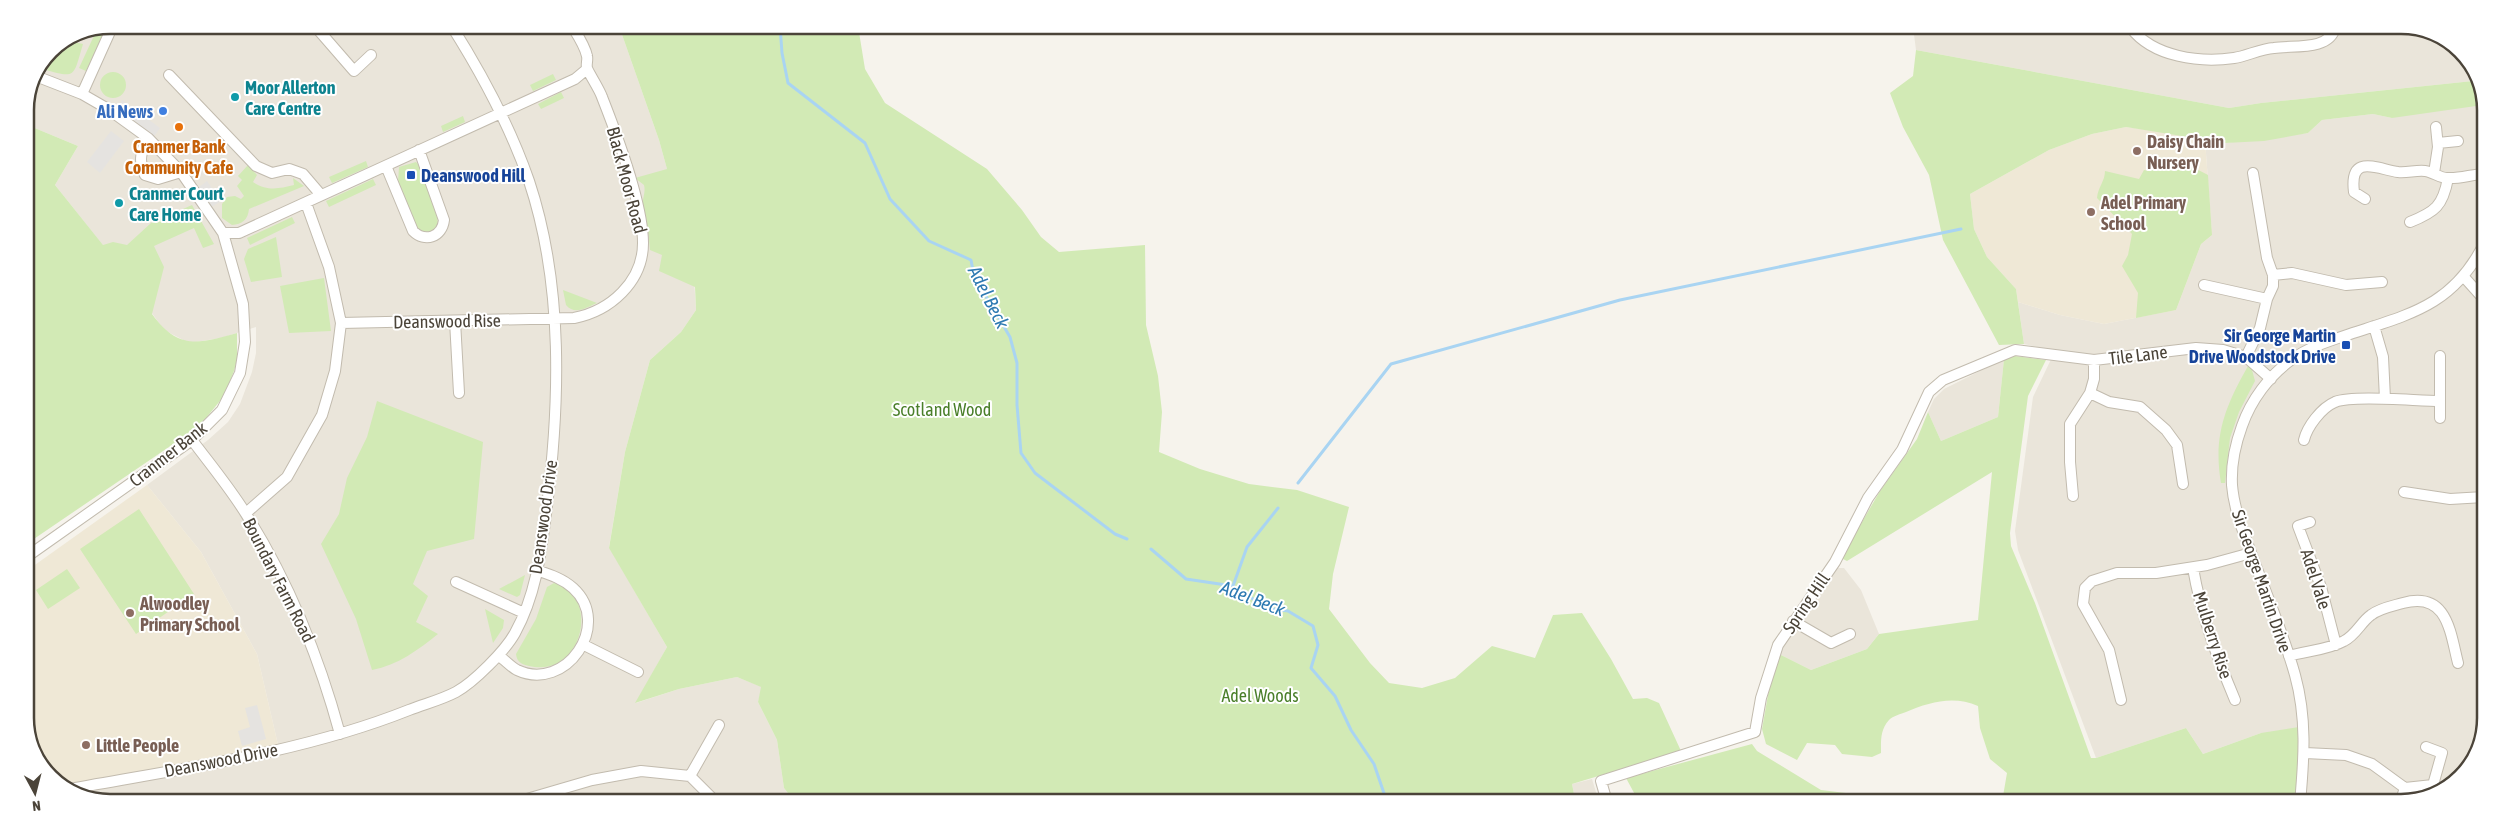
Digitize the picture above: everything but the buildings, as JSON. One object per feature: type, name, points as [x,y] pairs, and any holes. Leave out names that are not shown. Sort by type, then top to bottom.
[{"type":"street","points":[[82,94],[109,34]]},
{"type":"street","points":[[322,34],[354,71],[371,55]]},
{"type":"street","name":"Deanswood Drive","points":[[79,787],[269,751],[340,734],[457,691],[499,656],[515,633],[539,570],[550,485],[556,386],[554,319],[547,256],[529,181],[500,112],[456,34]]},
{"type":"street","name":"Black Moor Road","points":[[554,319],[587,315],[611,303],[631,282],[642,253],[640,224],[626,164],[596,82],[587,69],[587,55],[576,34]]},
{"type":"street","points":[[2138,34],[2159,48],[2182,57],[2208,60],[2233,58],[2274,48],[2320,44],[2327,40],[2331,34]]},
{"type":"street","points":[[223,233],[239,233],[306,203],[575,79],[587,69]]},
{"type":"street","points":[[169,75],[256,166],[272,173],[289,169],[303,174],[321,195]]},
{"type":"street","name":"Cranmer Bank","points":[[34,552],[192,440],[222,410],[240,373],[245,342],[243,304],[223,233],[181,172],[148,138],[130,124],[82,94],[41,78]]},
{"type":"street","points":[[2434,173],[2438,143],[2436,127]]},
{"type":"street","points":[[148,138],[140,158],[145,175],[158,179],[181,172]]},
{"type":"street","points":[[2438,143],[2458,141]]},
{"type":"street","points":[[386,166],[412,231],[421,237],[432,237],[440,231],[444,220],[418,150]]},
{"type":"street","points":[[2365,199],[2354,192],[2353,184],[2357,170],[2363,166],[2379,166],[2399,172],[2434,173],[2448,178],[2477,175]]},
{"type":"street","points":[[2246,357],[2260,328],[2266,299],[2273,286],[2273,275],[2267,258],[2253,174]]},
{"type":"street","points":[[2410,222],[2434,212],[2448,178]]},
{"type":"street","points":[[246,513],[287,476],[322,415],[335,371],[341,323],[329,267],[306,203]]},
{"type":"street","name":"Sir George Martin Drive","points":[[2301,794],[2305,753],[2300,696],[2289,656],[2251,553],[2234,498],[2233,460],[2245,416],[2255,398],[2291,360],[2318,344],[2412,313],[2442,298],[2464,277],[2477,255]]},
{"type":"street","points":[[2273,275],[2292,273],[2346,286],[2382,282]]},
{"type":"street","points":[[2464,277],[2477,292]]},
{"type":"street","points":[[2204,285],[2266,299]]},
{"type":"street","name":"Deanswood Rise","points":[[341,323],[554,319]]},
{"type":"street","points":[[455,321],[459,393]]},
{"type":"street","points":[[2374,326],[2383,357],[2385,399]]},
{"type":"street","name":"Tile Lane","points":[[1998,355],[2015,350],[2028,350],[2094,360],[2196,348],[2223,350],[2246,357],[2271,379]]},
{"type":"street","name":"Spring Hill","points":[[1604,794],[1601,781],[1755,732],[1761,698],[1775,652],[1793,621],[1835,562],[1868,498],[1902,450],[1929,392],[1943,380],[1998,355]]},
{"type":"street","points":[[2440,356],[2440,418]]},
{"type":"street","points":[[2073,496],[2070,462],[2070,424],[2090,394],[2094,378],[2094,360]]},
{"type":"street","points":[[2090,394],[2109,402],[2140,408],[2166,430],[2177,445],[2183,484]]},
{"type":"street","points":[[2304,440],[2308,428],[2326,407],[2335,402],[2385,399],[2440,401]]},
{"type":"street","name":"Boundary Farm Road","points":[[192,440],[246,513],[276,567],[314,651],[340,734]]},
{"type":"street","points":[[2404,492],[2450,499],[2477,497]]},
{"type":"street","name":"Adel Vale","points":[[2310,522],[2298,526],[2321,587],[2336,645]]},
{"type":"street","points":[[2121,700],[2109,650],[2083,604],[2085,588],[2092,581],[2117,573],[2156,573],[2194,568],[2251,553]]},
{"type":"street","name":"Mulberry Rise","points":[[2194,568],[2199,600],[2210,639],[2235,700]]},
{"type":"street","points":[[499,656],[517,670],[534,674],[551,672],[567,665],[584,645],[588,620],[584,603],[574,589],[561,579],[539,570]]},
{"type":"street","points":[[456,582],[524,612]]},
{"type":"street","points":[[2289,656],[2336,645],[2351,637],[2372,614],[2408,602],[2422,601],[2432,604],[2441,611],[2446,621],[2458,663]]},
{"type":"street","points":[[1793,621],[1831,643],[1850,634]]},
{"type":"street","points":[[584,645],[638,672]]},
{"type":"street","points":[[690,776],[720,726]]},
{"type":"street","points":[[2305,753],[2352,757],[2372,764],[2405,788],[2433,785],[2442,753],[2426,747]]},
{"type":"street","points":[[562,794],[592,780],[641,771],[690,776],[708,794]]},
{"type":"street","points":[[2403,794],[2405,788]]},
{"type":"shaded area","points":[[622,34],[659,140],[693,263],[696,310],[681,332],[650,360],[625,452],[609,547],[667,647],[636,703],[679,689],[737,677],[762,687],[758,702],[777,740],[784,788],[789,794],[100,794],[79,787],[279,749],[257,654],[201,552],[147,485],[208,440],[228,422],[240,404],[252,372],[256,353],[256,327],[221,338],[189,343],[164,330],[109,253],[55,185],[78,146],[34,128],[35,95],[47,68],[56,56],[81,40],[95,35]]},
{"type":"shaded area","points":[[1914,34],[2411,34],[2430,40],[2455,56],[2462,64],[2471,81],[2229,108],[1916,50]]},
{"type":"shaded area","points":[[2471,82],[2477,105],[2477,728],[2471,747],[2455,772],[2447,779],[2426,790],[2411,794],[2291,794],[2261,733],[2203,754],[2186,728],[2096,758],[2018,550],[2015,531],[2033,397],[2055,351],[2024,344],[2018,302],[2060,315],[2104,324],[2176,310],[2201,244],[2212,235],[2205,140],[2225,143],[2308,133],[2322,120],[2373,114],[2392,118]]},
{"type":"shaded area","points":[[122,100],[160,128],[151,141],[114,113]]},
{"type":"shaded area","name":"Adel Primary School","points":[[2126,127],[2205,140],[2212,235],[2201,244],[2176,310],[2104,324],[2060,315],[2018,302],[2016,289],[1987,257],[1974,229],[1970,194],[2049,150],[2092,134]]},
{"type":"shaded area","points":[[111,131],[124,141],[100,173],[87,162]]},
{"type":"shaded area","points":[[193,161],[203,174],[189,184],[181,172]]},
{"type":"shaded area","points":[[207,181],[221,201],[207,210],[194,191]]},
{"type":"shaded area","points":[[2004,359],[1998,417],[1941,441],[1928,412],[1934,399],[1944,389]]},
{"type":"shaded area","name":"Alwoodley Primary School","points":[[147,485],[201,552],[257,654],[279,749],[79,787],[60,775],[60,768],[53,768],[47,760],[36,738],[34,723],[34,566]]},
{"type":"shaded area","points":[[1837,568],[1844,568],[1861,590],[1879,634],[1867,649],[1811,670],[1779,654],[1786,639]]},
{"type":"shaded area","points":[[257,705],[266,739],[242,746],[238,731],[250,727],[245,708]]},
{"type":"shaded area","points":[[1592,779],[1597,794],[1574,794],[1572,784]]},
{"type":"green space","points":[[103,34],[86,71],[79,68],[94,35]]},
{"type":"green space","points":[[622,34],[859,34],[865,69],[885,103],[987,169],[1022,210],[1041,237],[1059,252],[1145,245],[1146,325],[1158,376],[1162,412],[1159,452],[1200,469],[1249,484],[1297,490],[1349,507],[1333,574],[1329,609],[1370,663],[1389,683],[1422,688],[1455,678],[1492,646],[1535,658],[1553,615],[1582,613],[1633,699],[1647,698],[1659,703],[1681,751],[1572,784],[1574,794],[789,794],[784,788],[777,740],[758,702],[761,687],[737,677],[679,689],[635,703],[667,647],[609,548],[625,452],[650,360],[681,332],[696,310],[695,287],[659,271],[662,255],[650,250],[643,205],[644,185],[635,178],[667,169],[659,140]]},
{"type":"green space","points":[[76,43],[83,44],[75,69],[72,73],[62,74],[46,70],[56,56],[68,47]]},
{"type":"green space","points":[[1916,50],[2229,108],[2471,81],[2476,106],[2392,118],[2373,114],[2322,120],[2308,133],[2264,141],[2225,143],[2126,127],[2092,134],[2049,150],[1970,194],[1974,229],[1987,257],[2016,289],[2024,344],[1999,345],[1943,240],[1929,175],[1903,127],[1890,93],[1913,76]]},
{"type":"green space","points":[[113,72],[123,75],[126,85],[123,95],[113,98],[103,95],[100,85],[103,75]]},
{"type":"green space","points":[[553,74],[556,80],[533,91],[530,85]]},
{"type":"green space","points":[[561,92],[564,98],[541,109],[538,104]]},
{"type":"green space","points":[[463,116],[465,122],[443,132],[441,126]]},
{"type":"green space","points":[[34,128],[78,146],[55,185],[103,245],[113,242],[127,245],[151,223],[192,205],[214,244],[203,248],[194,228],[154,246],[164,267],[152,314],[162,326],[180,339],[190,341],[211,340],[237,333],[237,360],[224,396],[206,418],[188,434],[34,539]]},
{"type":"green space","points":[[2157,157],[2177,159],[2208,175],[2212,235],[2201,244],[2176,310],[2136,318],[2138,293],[2122,266],[2128,255],[2132,234],[2097,198],[2105,171],[2139,179],[2144,170],[2149,171]]},
{"type":"green space","points":[[366,161],[368,167],[332,183],[329,177]]},
{"type":"green space","points":[[416,162],[419,165],[437,213],[438,226],[432,233],[421,233],[415,227],[398,182],[399,167]]},
{"type":"green space","points":[[248,165],[257,175],[253,182],[263,187],[278,188],[294,185],[293,178],[304,186],[249,209],[244,221],[232,225],[222,218],[222,204],[227,197],[235,196],[241,199],[244,196],[237,186],[242,180],[238,176]]},
{"type":"green space","points":[[373,179],[376,185],[329,207],[326,201]]},
{"type":"green space","points":[[292,217],[295,223],[250,245],[247,238]]},
{"type":"green space","points":[[276,237],[282,277],[251,282],[244,259],[248,249]]},
{"type":"green space","points":[[324,278],[331,331],[289,333],[280,286]]},
{"type":"green space","points":[[563,290],[597,303],[581,310],[573,310],[566,305]]},
{"type":"green space","points":[[2015,356],[2046,360],[2028,396],[2010,533],[2011,546],[2035,603],[2091,758],[2096,758],[2186,728],[2203,754],[2261,733],[2299,727],[2301,744],[2296,794],[2003,794],[2007,773],[1990,759],[1980,728],[1978,706],[1951,700],[1915,708],[1891,719],[1886,724],[1883,732],[1881,753],[1872,757],[1842,754],[1835,745],[1807,743],[1797,760],[1766,744],[1762,729],[1772,672],[1779,654],[1811,670],[1867,649],[1879,634],[1978,620],[1992,472],[1847,561],[1841,558],[1880,491],[1917,439],[1928,412],[1941,441],[1998,417],[2004,359]]},
{"type":"green space","points":[[2248,366],[2252,370],[2255,381],[2239,412],[2230,438],[2225,483],[2221,483],[2219,451],[2223,422],[2233,395]]},
{"type":"green space","points":[[377,401],[483,442],[474,539],[427,551],[413,584],[428,596],[416,622],[438,634],[399,661],[372,670],[356,619],[321,544],[339,514],[347,478],[367,437]]},
{"type":"green space","points":[[139,509],[194,594],[136,634],[80,549]]},
{"type":"green space","points":[[67,569],[80,588],[48,609],[36,590]]},
{"type":"green space","points":[[525,575],[520,595],[517,597],[499,589]]},
{"type":"green space","points":[[554,583],[569,590],[578,602],[581,617],[580,633],[573,648],[563,660],[548,667],[529,666],[518,661],[516,654],[536,619],[547,587]]},
{"type":"green space","points":[[485,609],[504,620],[503,628],[493,643]]},
{"type":"green space","points":[[1752,744],[1757,751],[1821,790],[1854,794],[1635,794],[1626,778]]},
{"type":"waterway","name":"Adel Beck","points":[[781,34],[788,83],[865,143],[890,199],[929,241],[971,260],[974,276],[1010,337],[1017,363],[1017,405],[1021,453],[1035,473],[1115,534],[1127,539]]},
{"type":"waterway","points":[[1298,483],[1391,364],[1620,300],[1961,229]]},
{"type":"waterway","points":[[1233,586],[1247,547],[1278,508]]},
{"type":"waterway","name":"Adel Beck","points":[[1151,549],[1186,579],[1233,586],[1267,608],[1288,611],[1313,626],[1318,645],[1311,668],[1335,696],[1351,730],[1374,764],[1384,794]]},
{"type":"place","name":"Moor Allerton Care Centre","points":[[235,97]]},
{"type":"place","name":"Ali News","points":[[163,111]]},
{"type":"place","name":"Cranmer Bank Community Cafe","points":[[179,127]]},
{"type":"place","name":"Daisy Chain Nursery","points":[[2137,151]]},
{"type":"place","name":"Deanswood Hill","points":[[411,175]]},
{"type":"place","name":"Cranmer Court Care Home","points":[[119,203]]},
{"type":"place","name":"Adel Primary School","points":[[2091,212]]},
{"type":"place","name":"Sir George Martin Drive Woodstock Drive","points":[[2346,345]]},
{"type":"place","name":"Alwoodley Primary School","points":[[130,613]]},
{"type":"place","name":"Little People","points":[[86,745]]},
{"type":"park label","name":"Scotland Wood","points":[[942,409]]},
{"type":"park label","name":"Adel Woods","points":[[1260,695]]}]
